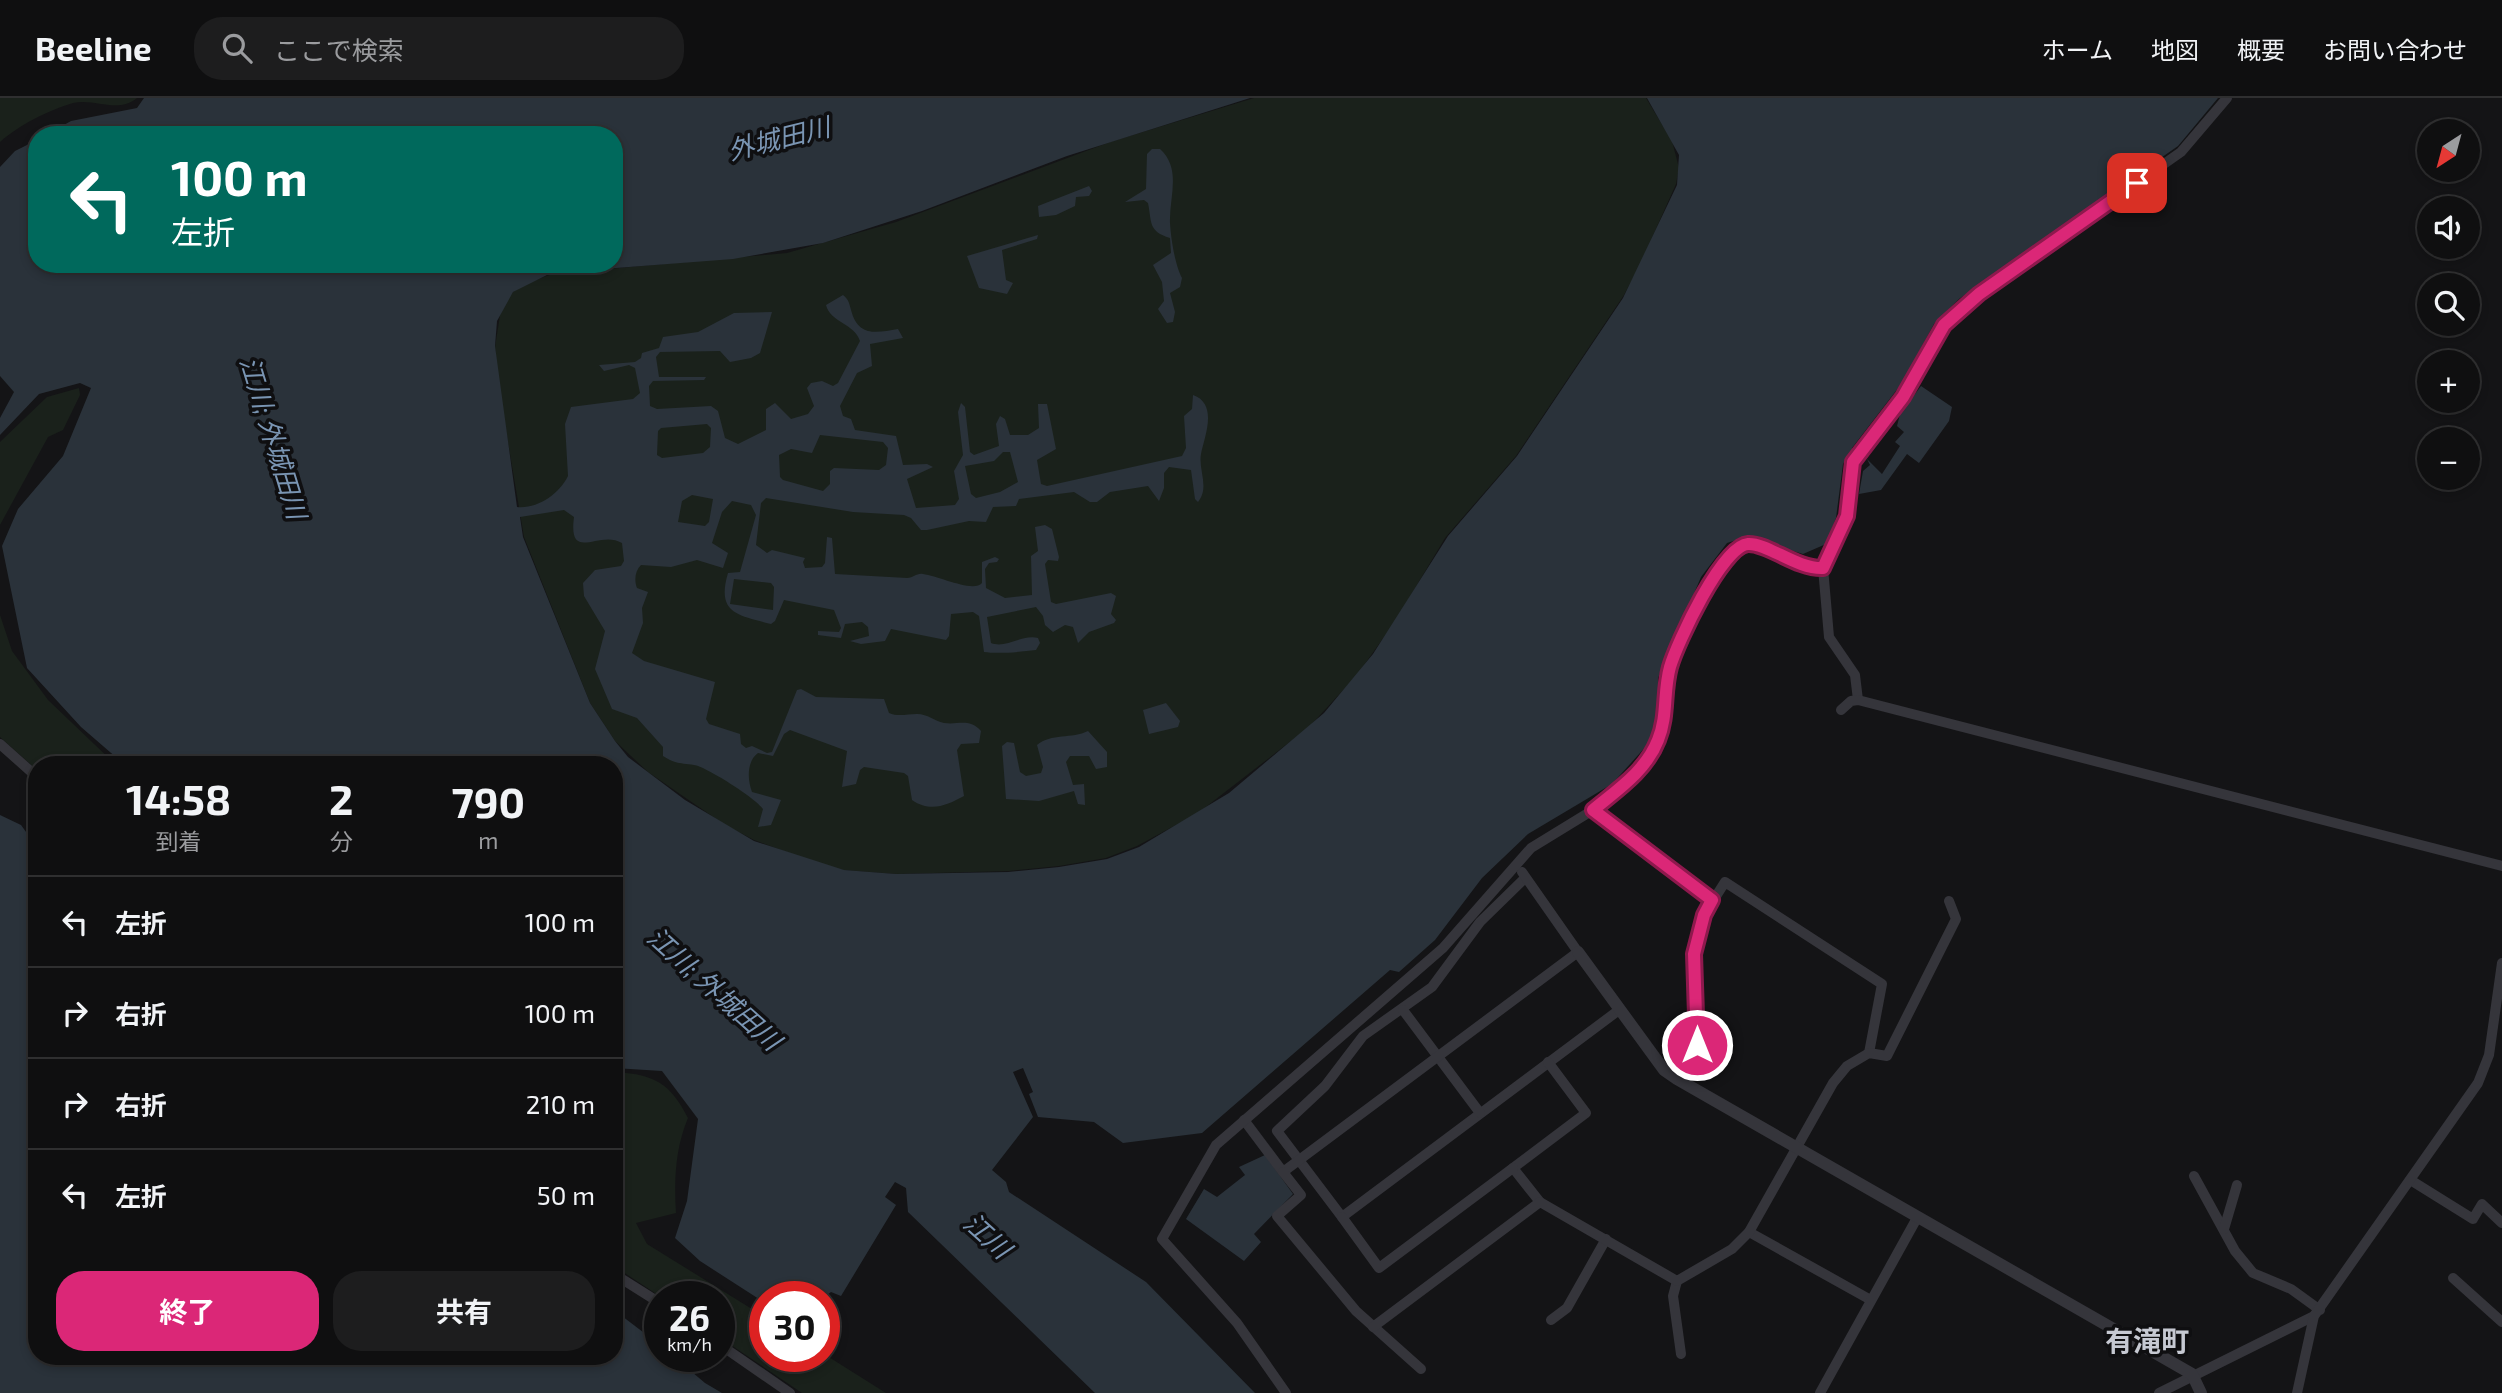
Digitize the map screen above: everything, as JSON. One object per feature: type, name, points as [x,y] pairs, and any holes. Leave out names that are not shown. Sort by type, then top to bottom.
[{"type":"street","points":[[1858,700],[1855,675],[1829,637],[1823,568],[1847,516],[1853,462],[1903,397],[1944,325],[1979,294],[2181,152],[2227,98]]},
{"type":"street","points":[[1286,1393],[1237,1323],[1162,1239],[1216,1145],[1443,948],[1531,848],[1593,810],[1631,778],[1658,742],[1667,715],[1670,667],[1702,592],[1732,553],[1749,544],[1809,568],[1823,568]]},
{"type":"street","points":[[1841,710],[1852,701],[1858,700],[2502,866]]},
{"type":"street","points":[[0,744],[28,769]]},
{"type":"street","points":[[1593,810],[1712,900]]},
{"type":"street","points":[[1517,864],[1664,1070],[1795,1149],[2192,1374],[2201,1393]]},
{"type":"street","points":[[1525,877],[1480,922],[1432,987],[1363,1036],[1325,1086],[1277,1130],[1379,1268],[1586,1113],[1548,1062]]},
{"type":"street","points":[[1677,1079],[1699,1038],[1694,954],[1704,915],[1726,882],[1882,984],[1869,1053]]},
{"type":"street","points":[[1681,1354],[1672,1296],[1677,1281],[1732,1249],[1749,1231],[1841,1072],[1869,1053],[1887,1056],[1956,919],[1949,901]]},
{"type":"street","points":[[1283,1171],[1578,952]]},
{"type":"street","points":[[2297,1393],[2317,1313],[2412,1181],[2478,1083],[2489,1055],[2502,963]]},
{"type":"street","points":[[1403,1010],[1480,1113]]},
{"type":"street","points":[[1342,1217],[1619,1010]]},
{"type":"street","points":[[1244,1120],[1301,1195],[1277,1216],[1356,1311],[1421,1369]]},
{"type":"street","points":[[1513,1168],[1540,1202],[1677,1281]]},
{"type":"street","points":[[2194,1176],[2253,1273],[2291,1289],[2317,1313]]},
{"type":"street","points":[[2412,1181],[2473,1219],[2482,1204],[2502,1223]]},
{"type":"street","points":[[2224,1229],[2237,1185]]},
{"type":"street","points":[[1373,1326],[1540,1202]]},
{"type":"street","points":[[1820,1393],[1869,1299],[1917,1218]]},
{"type":"street","points":[[1749,1231],[1869,1299]]},
{"type":"street","points":[[1551,1320],[1567,1308],[1606,1239]]},
{"type":"street","points":[[2453,1278],[2502,1322]]},
{"type":"street","points":[[623,1280],[644,1293]]},
{"type":"street","points":[[2159,1393],[2317,1313]]},
{"type":"street","points":[[735,1355],[790,1393]]},
{"type":"shaded area","points":[[0,98],[137,98],[122,105],[73,103],[35,119],[0,142]]},
{"type":"shaded area","points":[[1254,98],[1646,98],[1672,141],[1679,168],[1676,184],[1624,295],[1516,456],[1445,538],[1396,620],[1357,675],[1309,727],[1198,813],[1137,846],[1106,858],[1009,871],[896,874],[843,870],[811,861],[754,840],[725,825],[648,772],[615,741],[590,703],[524,537],[498,383],[495,347],[501,309],[513,292],[525,284],[552,274],[623,273],[623,268],[787,253],[896,222],[1110,142]]},
{"type":"shaded area","points":[[79,388],[80,395],[63,430],[48,437],[0,525],[0,442],[47,397]]},
{"type":"shaded area","points":[[0,615],[12,651],[48,700],[107,756],[28,756],[28,762],[0,737]]},
{"type":"shaded area","points":[[623,1073],[660,1083],[675,1096],[688,1118],[676,1165],[676,1213],[636,1223],[647,1244],[707,1281],[644,1281],[644,1286],[623,1272]]},
{"type":"shaded area","points":[[735,1298],[749,1307],[749,1357],[735,1348]]},
{"type":"shaded area","points":[[840,1364],[886,1393],[802,1393],[771,1372],[840,1372]]},
{"type":"water","name":"外城田川","points":[[144,98],[1250,98],[1067,156],[922,211],[823,243],[733,259],[623,267],[623,126],[62,126],[71,121],[137,108]]},
{"type":"water","points":[[1647,98],[2218,98],[2178,146],[1959,299],[1934,324],[1902,383],[1852,448],[1855,452],[1848,455],[1843,464],[1836,518],[1826,544],[1803,554],[1746,537],[1727,543],[1701,577],[1658,678],[1658,713],[1649,743],[1612,784],[1528,834],[1482,878],[1435,940],[1399,972],[1390,970],[1202,1133],[1123,1143],[1094,1122],[1038,1117],[1029,1094],[1033,1092],[1023,1068],[1013,1072],[1033,1117],[992,1170],[1006,1182],[1009,1192],[1146,1282],[1255,1393],[1095,1393],[908,1212],[906,1188],[895,1182],[885,1197],[896,1205],[841,1296],[840,1281],[749,1281],[749,1293],[735,1281],[700,1261],[675,1238],[687,1201],[698,1119],[662,1071],[623,1069],[623,756],[115,756],[81,727],[27,668],[2,546],[18,509],[63,456],[91,388],[80,383],[39,394],[0,435],[0,418],[14,392],[0,376],[0,167],[15,151],[28,144],[28,273],[551,273],[513,292],[497,321],[495,346],[517,507],[533,506],[547,499],[559,489],[568,476],[565,424],[571,407],[633,399],[640,393],[635,368],[629,365],[604,371],[599,365],[635,362],[641,358],[642,353],[659,348],[663,337],[698,332],[734,313],[772,312],[760,353],[751,358],[730,362],[720,351],[660,352],[656,357],[659,377],[706,377],[704,380],[653,381],[649,386],[650,406],[657,409],[711,406],[718,411],[725,438],[738,444],[766,430],[766,409],[775,403],[791,419],[808,414],[814,406],[807,388],[811,383],[822,381],[833,386],[838,383],[860,341],[853,331],[828,311],[826,305],[843,295],[854,319],[863,329],[882,332],[898,329],[903,338],[870,344],[872,366],[857,373],[840,406],[843,416],[851,419],[855,430],[896,436],[903,465],[927,464],[933,467],[907,479],[916,508],[955,505],[959,499],[954,471],[963,455],[958,412],[961,403],[965,407],[970,452],[974,455],[999,446],[996,424],[1000,416],[1005,419],[1010,435],[1028,435],[1039,428],[1038,404],[1047,404],[1056,449],[1037,460],[1041,484],[1047,486],[1182,456],[1186,448],[1184,416],[1192,409],[1193,395],[1201,399],[1206,406],[1208,422],[1201,454],[1203,490],[1198,502],[1195,499],[1191,470],[1169,467],[1164,473],[1164,488],[1159,501],[1148,486],[1110,492],[1097,502],[1090,502],[1074,492],[1019,499],[1016,506],[993,507],[986,522],[969,521],[927,530],[921,530],[911,518],[904,515],[853,512],[766,498],[761,503],[756,545],[767,553],[772,550],[805,558],[805,568],[822,567],[825,563],[827,537],[832,538],[835,574],[907,578],[923,574],[978,586],[982,583],[982,562],[995,557],[999,559],[997,562],[989,563],[985,569],[986,588],[1005,598],[1032,595],[1031,556],[1038,551],[1035,527],[1045,525],[1052,529],[1059,557],[1058,561],[1048,560],[1045,564],[1051,602],[1056,604],[1111,593],[1116,596],[1111,614],[1116,620],[1114,623],[1089,632],[1078,643],[1073,627],[1065,625],[1053,632],[1045,625],[1043,616],[1036,607],[987,617],[991,643],[1002,644],[1032,637],[1038,638],[1040,643],[1036,650],[1002,653],[984,652],[979,616],[973,612],[951,614],[949,636],[946,640],[891,629],[885,641],[861,644],[850,641],[869,636],[868,627],[862,622],[845,624],[841,638],[818,635],[818,631],[839,632],[841,628],[834,610],[784,600],[771,624],[740,615],[728,605],[725,587],[728,573],[740,572],[756,515],[751,505],[732,501],[722,512],[712,543],[728,553],[723,568],[697,560],[671,567],[639,567],[636,576],[637,588],[648,592],[642,608],[643,623],[632,653],[644,661],[715,682],[706,719],[709,724],[740,734],[741,744],[746,748],[752,746],[767,753],[772,752],[797,690],[801,689],[816,697],[884,699],[889,713],[892,714],[921,714],[944,723],[968,723],[977,727],[981,731],[979,743],[961,744],[957,750],[964,796],[939,806],[926,806],[912,800],[908,776],[904,773],[864,767],[860,770],[856,784],[842,787],[847,751],[790,730],[784,734],[773,756],[758,753],[750,765],[749,782],[752,792],[781,800],[771,825],[758,827],[763,809],[759,804],[709,771],[663,756],[663,747],[637,718],[612,709],[595,669],[605,631],[584,596],[583,583],[595,570],[621,566],[624,561],[622,543],[613,540],[580,542],[573,531],[574,517],[564,510],[520,517],[523,537],[590,703],[628,757],[685,800],[754,841],[844,870],[896,874],[1008,872],[1107,859],[1139,847],[1229,793],[1324,713],[1373,654],[1448,536],[1517,456],[1623,298],[1677,185],[1679,155]],"holes":[[[707,424],[711,428],[710,447],[703,453],[662,458],[657,455],[658,431],[661,428]],[[820,435],[883,442],[888,448],[886,465],[879,470],[834,468],[830,471],[830,484],[823,491],[780,477],[779,455],[791,449],[812,453]],[[1003,452],[1010,452],[1018,482],[1000,492],[976,498],[971,494],[965,466],[994,461]],[[692,495],[713,499],[709,522],[705,526],[678,522],[682,501]],[[734,579],[771,583],[774,587],[773,610],[730,604]]]},
{"type":"water","points":[[1152,149],[1160,149],[1171,165],[1171,229],[1175,259],[1182,278],[1180,287],[1170,293],[1175,312],[1173,322],[1167,323],[1158,309],[1164,301],[1162,282],[1153,265],[1171,253],[1170,238],[1154,229],[1148,203],[1144,200],[1125,202],[1146,189],[1147,154]]},
{"type":"water","points":[[1089,186],[1092,191],[1089,196],[1076,197],[1075,206],[1056,215],[1039,217],[1038,206]]},
{"type":"water","points":[[1038,235],[1037,239],[1002,250],[1006,280],[1013,283],[1007,294],[979,288],[967,256]]},
{"type":"water","points":[[1921,386],[1952,407],[1949,421],[1919,463],[1907,454],[1881,490],[1859,494],[1863,471],[1870,465],[1867,459],[1882,474],[1900,446],[1895,442],[1904,432],[1897,426],[1900,414]]},
{"type":"water","points":[[1166,703],[1180,721],[1178,727],[1149,734],[1143,710]]},
{"type":"water","points":[[1088,731],[1107,752],[1107,767],[1096,769],[1089,756],[1070,756],[1066,762],[1073,785],[1084,784],[1085,805],[1078,804],[1074,791],[1039,801],[1006,799],[1002,746],[1007,742],[1014,743],[1020,772],[1026,776],[1041,773],[1043,767],[1037,745],[1049,739]]},
{"type":"water","points":[[0,815],[21,825],[28,835],[28,1365],[623,1365],[623,1317],[644,1333],[644,1372],[692,1372],[722,1393],[0,1393]]},
{"type":"water","points":[[1265,1155],[1293,1194],[1254,1234],[1261,1242],[1244,1261],[1186,1219],[1204,1189],[1217,1197],[1245,1175],[1239,1167]]},
{"type":"district","name":"有滝町","points":[[2147,1341]]},
{"type":"route","points":[[1697,1045],[1698,989],[1694,954],[1704,915],[1712,900],[1593,810],[1631,778],[1658,742],[1667,715],[1670,667],[1698,608],[1702,592],[1737,547],[1749,544],[1809,568],[1823,568],[1847,516],[1853,462],[1903,397],[1944,325],[1979,294],[2137,183]]},
{"type":"water label","name":"江川; 外城田川","points":[[273,438]]},
{"type":"water label","name":"江川; 外城田川","points":[[714,989]]},
{"type":"water label","name":"江川","points":[[987,1236]]}]
